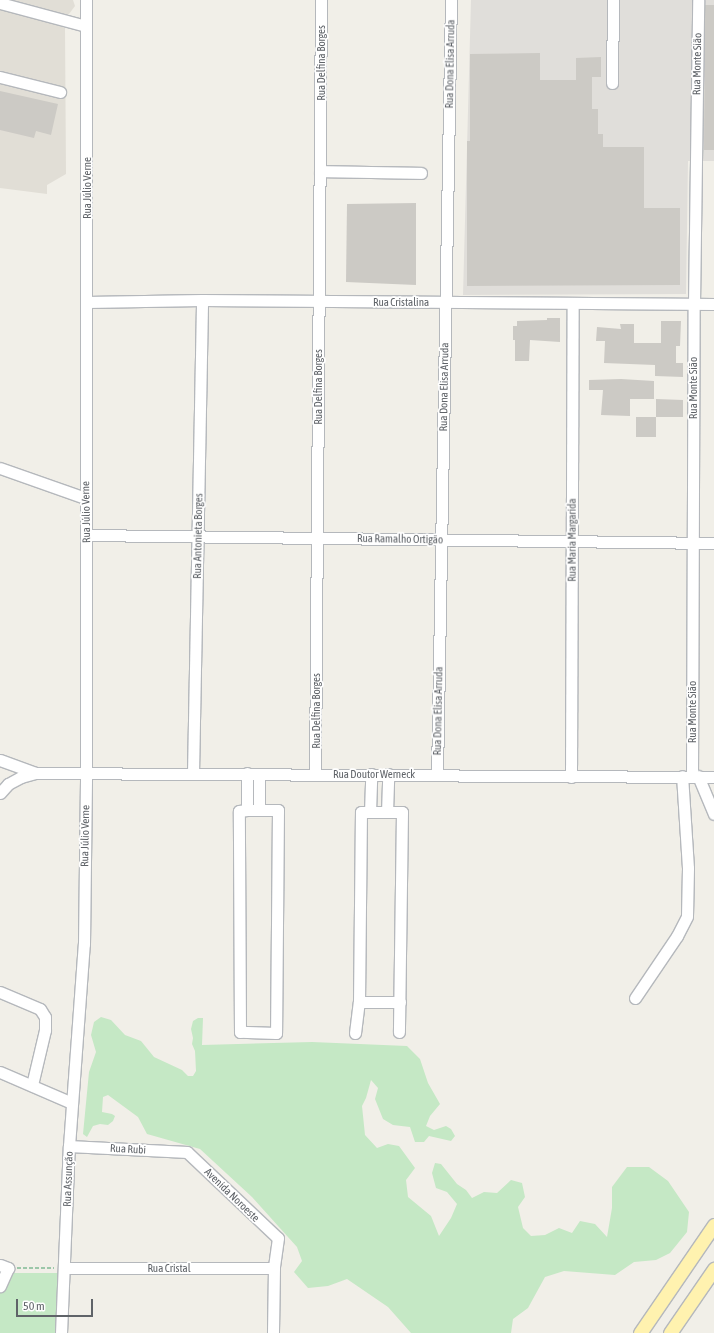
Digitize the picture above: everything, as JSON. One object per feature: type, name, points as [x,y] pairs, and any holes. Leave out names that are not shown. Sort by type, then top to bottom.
[{"type":"main road","points":[[640,1333],[709,1243],[714,1225]]},
{"type":"main road","points":[[670,1333],[714,1269]]},
{"type":"street","name":"Rua Júlio Verne","points":[[77,1024],[84,944],[86,772],[86,0]]},
{"type":"street","name":"Rua Delfina Borges","points":[[315,774],[321,0]]},
{"type":"street","name":"Rua Dona Elisa Arruda","points":[[437,775],[451,0]]},
{"type":"street","points":[[612,83],[613,0]]},
{"type":"street","name":"Rua Monte Sião","points":[[635,998],[677,936],[687,916],[691,776],[694,304],[698,0]]},
{"type":"street","points":[[0,3],[86,26]]},
{"type":"street","points":[[0,77],[60,92]]},
{"type":"street","points":[[320,171],[421,173]]},
{"type":"street","name":"Rua Cristalina","points":[[87,302],[202,300],[714,304]]},
{"type":"street","name":"Rua Antonieta Borges","points":[[193,773],[202,300]]},
{"type":"street","name":"Rua Maria Margarida","points":[[571,777],[573,303]]},
{"type":"street","points":[[0,468],[85,498]]},
{"type":"street","name":"Rua Ramalho Ortigão","points":[[86,535],[714,543]]},
{"type":"street","points":[[0,760],[35,773]]},
{"type":"street","name":"Rua Doutor Werneck","points":[[35,773],[86,772],[714,777]]},
{"type":"street","points":[[0,793],[8,784],[21,777],[35,773]]},
{"type":"street","points":[[247,773],[247,810]]},
{"type":"street","points":[[259,774],[259,810]]},
{"type":"street","points":[[370,812],[371,774]]},
{"type":"street","points":[[387,812],[388,774]]},
{"type":"street","points":[[691,776],[714,814]]},
{"type":"street","points":[[247,810],[278,810],[276,1033],[240,1032],[239,811],[247,810]]},
{"type":"street","points":[[355,1033],[359,1002],[361,812],[402,812],[399,1032]]},
{"type":"street","points":[[0,992],[40,1009],[45,1017],[45,1030],[32,1085]]},
{"type":"street","points":[[359,1002],[400,1002]]},
{"type":"street","name":"Rua Assunção","points":[[61,1333],[69,1146],[77,1024]]},
{"type":"street","points":[[0,1072],[72,1103]]},
{"type":"street","name":"Rua Rubi","points":[[69,1146],[187,1152]]},
{"type":"street","name":"Avenida Noroeste","points":[[187,1152],[278,1238],[274,1268]]},
{"type":"street","points":[[0,1286],[4,1266]]},
{"type":"street","name":"Rua Cristal","points":[[64,1268],[274,1268]]},
{"type":"street","points":[[273,1333],[274,1268]]},
{"type":"path","points":[[4,1266],[64,1268]]},
{"type":"shaded area","points":[[0,0],[73,0],[75,6],[69,14],[54,18],[52,23],[65,28],[66,174],[47,185],[47,194],[0,188]]},
{"type":"shaded area","points":[[471,0],[714,0],[714,161],[688,161],[686,294],[463,295]]},
{"type":"green space","points":[[101,1017],[111,1020],[125,1035],[141,1041],[154,1057],[182,1070],[188,1076],[193,1076],[196,1071],[195,1051],[192,1044],[193,1038],[191,1029],[193,1021],[198,1018],[203,1018],[202,1045],[312,1042],[407,1046],[420,1059],[428,1083],[440,1104],[430,1116],[426,1126],[434,1130],[446,1126],[451,1129],[455,1136],[451,1141],[429,1136],[424,1142],[415,1142],[410,1127],[393,1125],[383,1119],[375,1099],[378,1088],[371,1080],[362,1106],[365,1135],[377,1148],[388,1144],[399,1146],[415,1168],[406,1180],[408,1197],[431,1216],[439,1236],[451,1218],[457,1204],[447,1192],[436,1188],[432,1173],[435,1163],[441,1164],[457,1184],[466,1190],[472,1198],[484,1192],[497,1193],[511,1180],[522,1183],[525,1197],[518,1207],[523,1228],[531,1236],[545,1235],[559,1228],[572,1233],[580,1221],[595,1224],[607,1237],[612,1208],[612,1187],[627,1167],[649,1167],[668,1181],[689,1212],[687,1232],[670,1253],[656,1260],[634,1262],[615,1275],[564,1271],[545,1277],[528,1308],[513,1319],[511,1333],[411,1333],[388,1307],[347,1279],[328,1286],[308,1288],[294,1272],[302,1261],[297,1247],[252,1197],[200,1149],[147,1134],[138,1117],[108,1095],[103,1097],[102,1112],[115,1116],[113,1121],[108,1125],[100,1124],[93,1126],[87,1137],[83,1134],[89,1072],[96,1052],[91,1035],[94,1022]]},
{"type":"green space","points":[[8,1273],[62,1273],[59,1333],[0,1333],[0,1292]]},
{"type":"building","points":[[705,5],[714,5],[714,150],[704,150]]},
{"type":"building","points":[[540,53],[540,80],[576,80],[576,58],[601,57],[601,77],[592,77],[592,109],[598,109],[598,134],[603,134],[603,147],[644,147],[644,208],[680,208],[680,285],[467,286],[467,141],[470,141],[470,54]]},
{"type":"building","points":[[0,91],[58,104],[51,135],[36,131],[34,138],[0,130]]},
{"type":"building","points":[[416,203],[416,285],[346,282],[347,204]]},
{"type":"building","points":[[547,318],[560,318],[560,342],[530,340],[529,361],[515,361],[513,326],[517,326],[517,321],[547,320]]},
{"type":"building","points":[[661,321],[681,321],[680,346],[676,346],[676,363],[683,363],[683,377],[655,376],[655,365],[604,363],[605,341],[596,341],[597,327],[621,329],[620,324],[634,324],[634,343],[661,343]]},
{"type":"building","points":[[621,379],[654,381],[654,399],[630,399],[630,416],[601,415],[603,390],[589,390],[589,380]]},
{"type":"building","points":[[656,399],[683,400],[683,417],[656,417]]},
{"type":"building","points":[[636,417],[656,417],[656,437],[636,437]]}]
